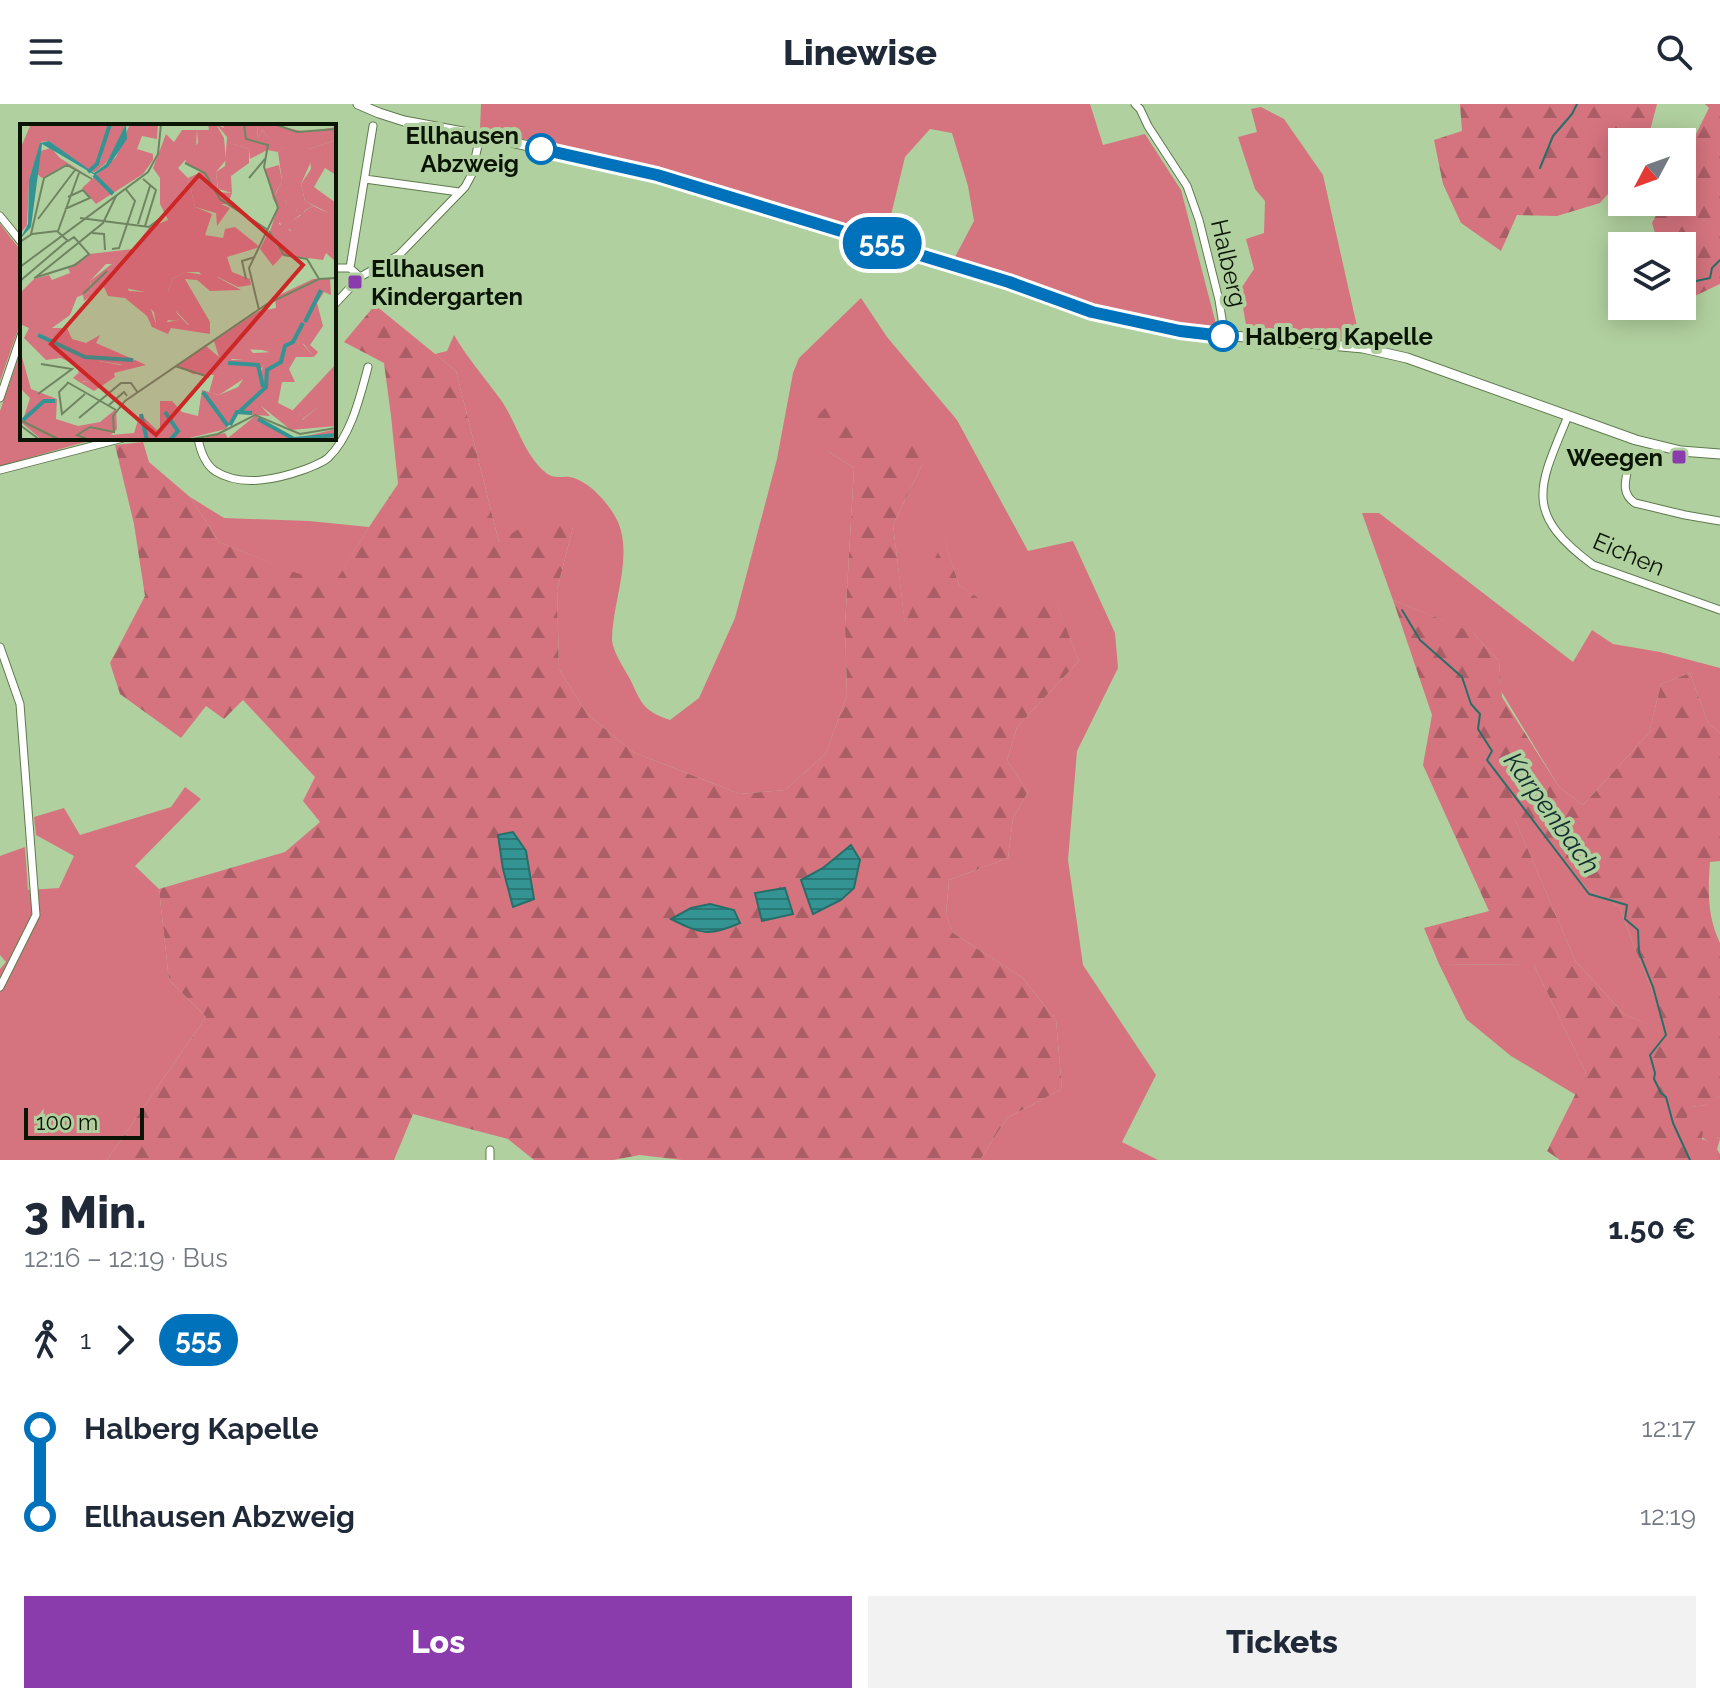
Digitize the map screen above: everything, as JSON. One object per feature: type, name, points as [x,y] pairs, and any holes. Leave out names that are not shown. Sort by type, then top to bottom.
[{"type":"street","name":"Halberg","points":[[358,104],[404,121],[657,175],[1009,282],[1092,312],[1180,331],[1223,336],[1219,300],[1187,186],[1135,104]]},
{"type":"street","points":[[350,268],[373,126]]},
{"type":"street","points":[[336,303],[360,277],[399,255],[465,187],[472,174],[480,135]]},
{"type":"street","points":[[365,179],[459,192]]},
{"type":"street","points":[[0,216],[20,241]]},
{"type":"street","points":[[336,268],[350,268],[360,277]]},
{"type":"street","points":[[1223,336],[1363,348],[1407,358],[1636,440],[1681,451],[1720,454]]},
{"type":"street","points":[[0,398],[20,339]]},
{"type":"street","points":[[199,440],[207,462],[215,471],[238,479],[280,478],[310,467],[327,459],[344,435],[368,367]]},
{"type":"street","name":"Eichen","points":[[1568,416],[1544,482],[1543,504],[1552,526],[1593,565],[1720,610]]},
{"type":"street","points":[[0,470],[115,440]]},
{"type":"street","points":[[1638,462],[1629,463],[1625,483],[1625,491],[1631,501],[1720,521]]},
{"type":"street","points":[[0,647],[20,704],[36,915],[0,987]]},
{"type":"street","points":[[490,1150],[490,1160]]},
{"type":"green space","points":[[481,104],[1090,104],[1103,145],[1145,134],[1181,190],[1217,328],[1110,311],[1024,285],[955,257],[974,221],[968,186],[952,133],[930,129],[905,157],[885,240],[658,170],[480,129]]},
{"type":"green space","points":[[1460,104],[1657,104],[1651,128],[1608,128],[1608,194],[1600,203],[1557,216],[1517,215],[1501,251],[1461,223],[1443,184],[1434,140],[1462,131]]},
{"type":"green space","points":[[1705,104],[1720,104],[1720,284],[1696,295],[1696,232],[1655,232],[1652,223],[1656,216],[1696,216],[1696,134],[1709,108]]},
{"type":"green space","points":[[1261,107],[1284,119],[1323,175],[1361,344],[1248,336],[1240,290],[1254,269],[1246,239],[1264,233],[1265,201],[1255,189],[1238,137],[1257,132],[1251,109]]},
{"type":"green space","points":[[0,224],[20,249],[20,324],[0,381]]},
{"type":"green space","points":[[861,298],[887,337],[957,420],[1028,551],[1073,541],[1115,633],[1118,668],[1077,751],[1068,860],[1083,965],[1156,1075],[1122,1142],[1158,1160],[980,1160],[1007,1118],[1062,1089],[1056,1020],[1023,978],[953,933],[946,914],[949,880],[1008,858],[1013,818],[1028,792],[1007,760],[1017,727],[1079,661],[1056,602],[993,609],[959,585],[944,540],[905,625],[893,525],[922,465],[877,461],[828,451],[854,468],[845,625],[847,695],[826,753],[785,790],[740,794],[633,752],[587,714],[559,669],[557,590],[573,527],[499,542],[456,371],[435,354],[447,351],[454,335],[501,400],[537,464],[549,475],[574,478],[589,486],[615,516],[621,531],[623,558],[613,645],[644,705],[670,720],[699,698],[735,618],[777,459],[793,373],[799,358]]},
{"type":"green space","points":[[375,305],[456,371],[499,542],[526,524],[573,527],[557,590],[559,669],[587,714],[633,752],[740,794],[785,790],[826,753],[847,695],[845,625],[854,468],[828,451],[815,418],[828,405],[848,401],[877,461],[899,435],[917,441],[922,465],[893,525],[905,623],[944,539],[959,585],[993,608],[1056,601],[1079,661],[1017,727],[1007,760],[1028,792],[1013,818],[1008,858],[949,880],[946,914],[953,933],[1023,978],[1056,1020],[1062,1089],[1007,1118],[980,1160],[682,1160],[640,1155],[613,1160],[534,1160],[508,1139],[413,1114],[394,1160],[107,1160],[206,1017],[169,980],[159,889],[285,852],[320,822],[303,801],[315,777],[243,700],[224,719],[206,706],[181,738],[120,694],[110,663],[145,596],[134,524],[115,445],[143,442],[149,462],[190,497],[219,542],[332,587],[398,484],[384,363],[344,342]],"holes":[[[851,845],[814,914],[801,880],[823,868]],[[671,919],[740,922],[721,930],[705,932]]]},
{"type":"green space","points":[[20,354],[20,440],[92,440],[0,466],[0,411]]},
{"type":"green space","points":[[190,497],[224,518],[369,527],[332,588],[219,542]]},
{"type":"green space","points":[[1362,513],[1379,513],[1573,662],[1592,630],[1613,644],[1660,652],[1720,668],[1720,733],[1708,723],[1690,673],[1661,684],[1649,733],[1583,805],[1559,787],[1501,691],[1499,661],[1473,633],[1393,600]]},
{"type":"green space","points":[[1393,600],[1472,632],[1499,661],[1502,697],[1559,787],[1583,805],[1649,733],[1661,684],[1690,673],[1708,723],[1720,733],[1720,861],[1710,862],[1709,893],[1713,923],[1720,943],[1720,1097],[1715,1096],[1705,1105],[1691,1107],[1686,1119],[1689,1125],[1696,1125],[1703,1132],[1702,1139],[1713,1143],[1718,1137],[1720,1139],[1717,1149],[1720,1160],[1560,1160],[1547,1151],[1586,1073],[1534,965],[1439,964],[1424,928],[1489,911],[1423,765],[1432,715]],"holes":[[[1514,817],[1587,888],[1620,907],[1659,1007],[1661,1030],[1624,1014],[1576,962]]]},
{"type":"green space","points":[[185,787],[201,799],[135,866],[159,889],[169,980],[206,1017],[107,1160],[0,1160],[0,969],[6,962],[0,955],[0,856],[25,847],[28,890],[59,888],[74,856],[36,835],[34,817],[64,808],[80,835],[171,807]]},
{"type":"green space","points":[[1513,815],[1587,888],[1620,907],[1659,1007],[1662,1031],[1624,1014],[1576,962]]},
{"type":"green space","points":[[1439,964],[1534,965],[1586,1073],[1576,1095],[1511,1056],[1466,1019]]},
{"type":"green space","points":[[1715,1095],[1720,1097],[1720,1139],[1718,1137],[1713,1144],[1697,1134],[1685,1119],[1691,1107],[1705,1105]]},
{"type":"water","points":[[513,832],[526,851],[534,899],[513,907],[498,835]]},
{"type":"water","points":[[851,845],[860,860],[854,888],[841,900],[813,914],[801,880],[823,868]]},
{"type":"water","points":[[785,888],[793,914],[762,921],[755,893]]},
{"type":"water","points":[[710,904],[734,910],[740,923],[705,932],[671,919],[691,908]]},
{"type":"waterway","points":[[1540,168],[1553,136],[1577,104]]},
{"type":"waterway","points":[[1696,281],[1710,278],[1712,268],[1720,260]]},
{"type":"waterway","name":"Karpenbach","points":[[1402,610],[1420,640],[1462,677],[1471,704],[1480,714],[1478,729],[1492,751],[1487,760],[1589,894],[1627,905],[1625,919],[1638,930],[1639,952],[1653,987],[1666,1035],[1650,1055],[1654,1079],[1666,1097],[1673,1123],[1690,1160]]},
{"type":"bus line","name":"555","points":[[541,149],[657,175],[1009,282],[1092,312],[1180,331],[1223,336]]},
{"type":"place","name":"Ellhausen Abzweig","points":[[541,149]]},
{"type":"place","name":"Ellhausen Kindergarten","points":[[355,282]]},
{"type":"place","name":"Halberg Kapelle","points":[[1223,336]]},
{"type":"place","name":"Weegen","points":[[1679,457]]}]
